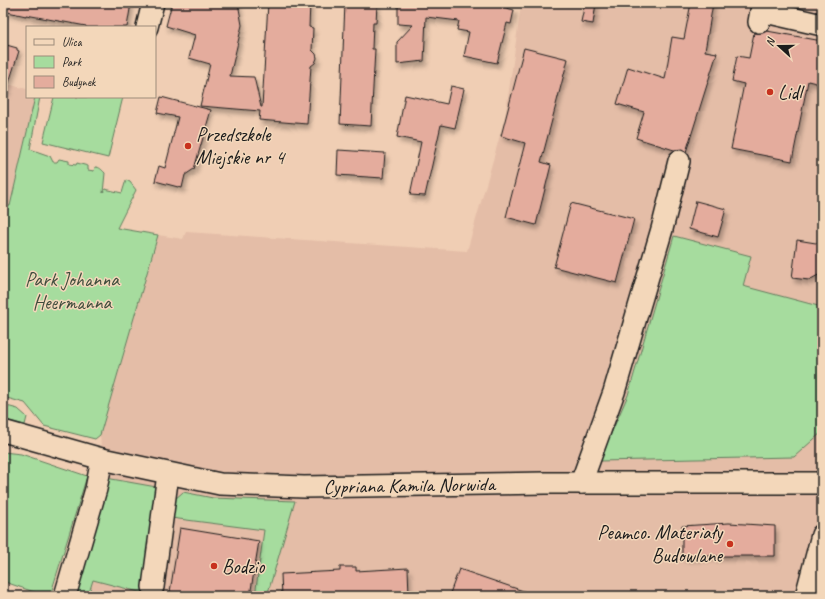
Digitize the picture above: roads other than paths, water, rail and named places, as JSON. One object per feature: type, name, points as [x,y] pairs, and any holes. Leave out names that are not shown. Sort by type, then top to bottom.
[{"type":"street","points":[[147,26],[153,3]]},
{"type":"street","points":[[760,22],[761,11],[822,25]]},
{"type":"street","points":[[581,483],[614,392],[662,229],[679,161]]},
{"type":"street","name":"Cypriana Kamila Norwida","points":[[3,431],[102,459],[220,484],[304,487],[581,483],[822,483]]},
{"type":"street","points":[[66,596],[96,489],[102,459]]},
{"type":"street","points":[[153,587],[168,474]]},
{"type":"street","points":[[813,584],[822,535]]},
{"type":"place","name":"Lidl","points":[[770,92]]},
{"type":"place","name":"Przedszkole Miejskie nr 4","points":[[188,146]]},
{"type":"place","name":"Peamco. Materiały Budowlane","points":[[730,544]]},
{"type":"place","name":"Bodzio","points":[[214,566]]},
{"type":"park label","name":"Park Johanna Heermanna","points":[[72,290]]}]
